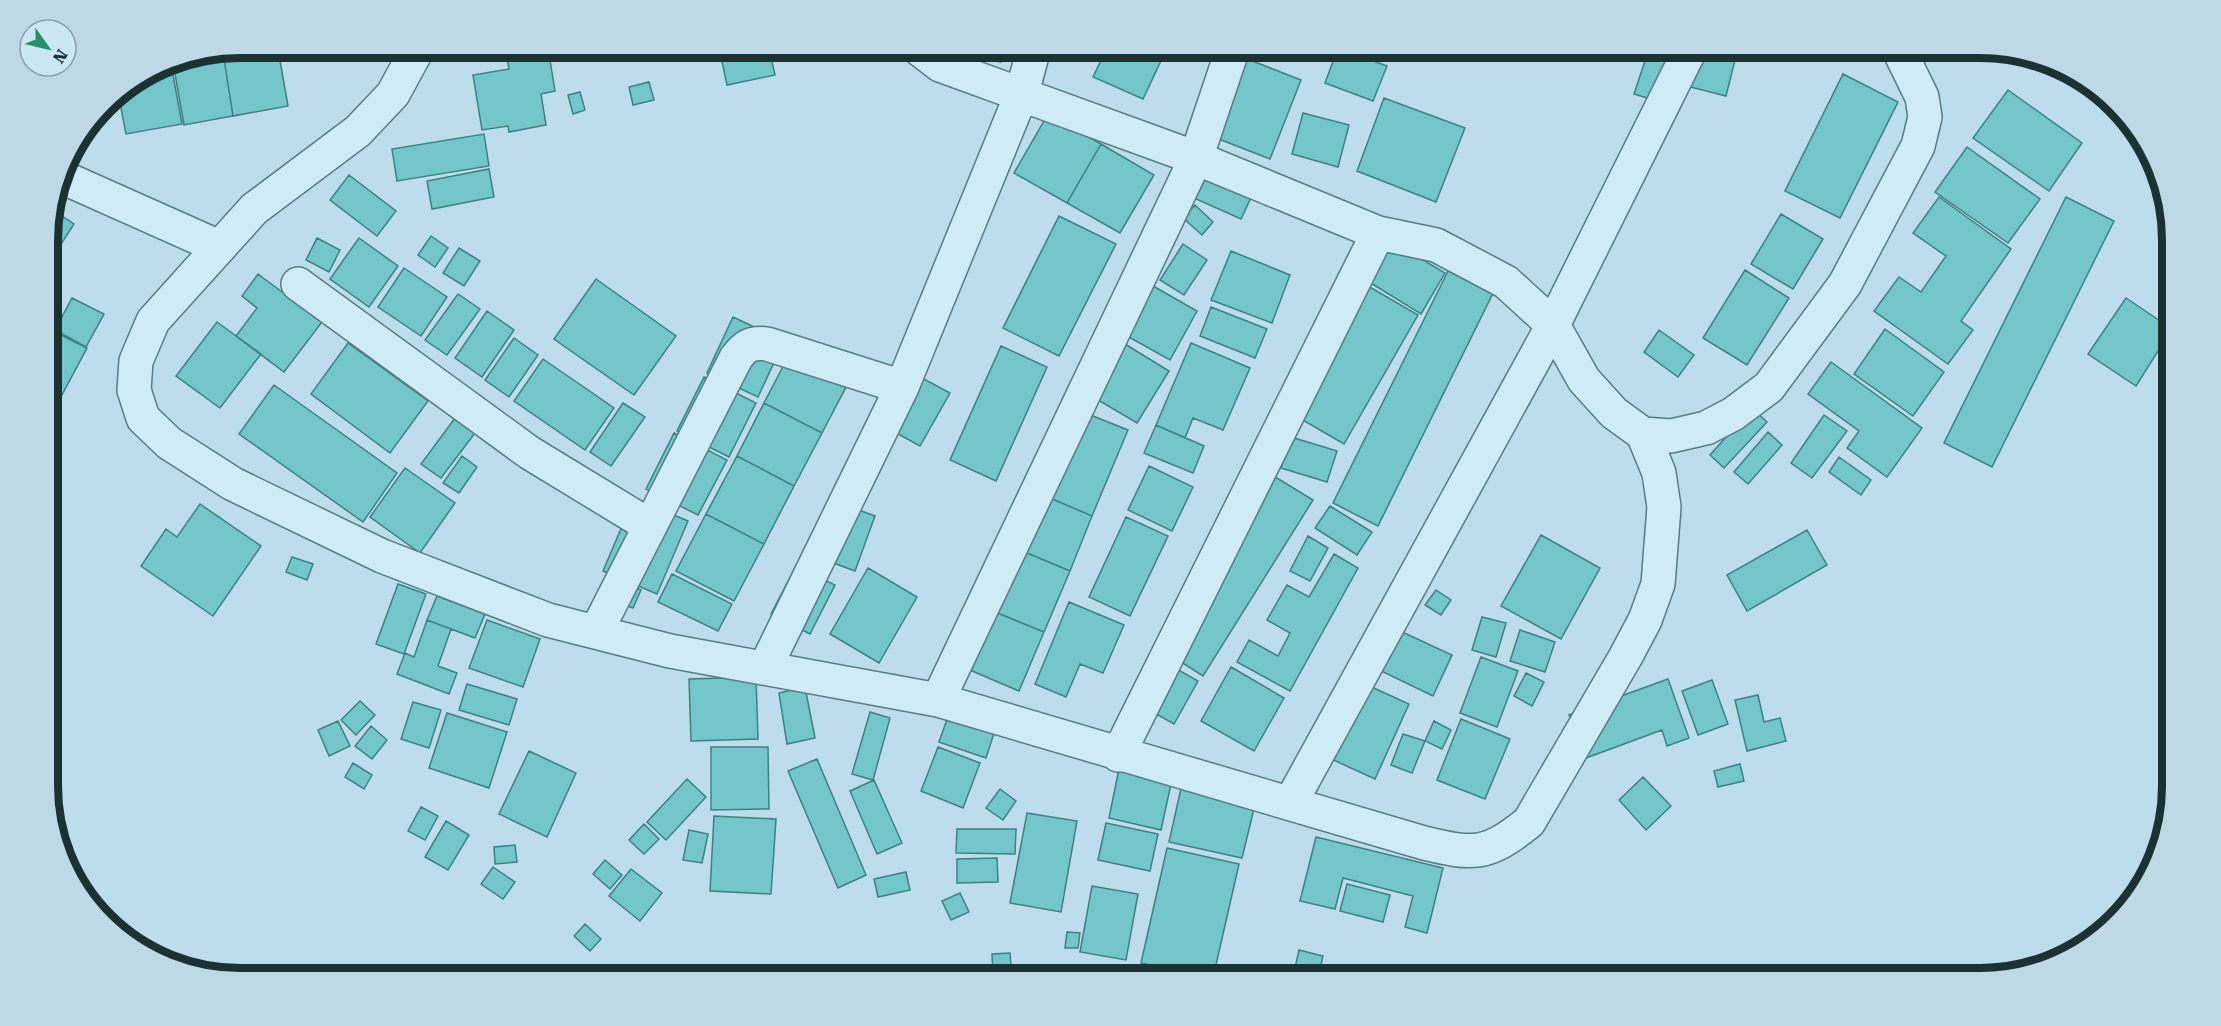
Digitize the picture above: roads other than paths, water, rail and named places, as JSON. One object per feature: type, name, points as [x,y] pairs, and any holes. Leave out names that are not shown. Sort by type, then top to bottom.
[{"type":"street","points":[[938,700],[1196,158],[1229,58]]},
{"type":"street","points":[[1291,802],[1553,325],[1686,58]]},
{"type":"street","points":[[1643,434],[1671,436],[1707,428],[1733,414],[1760,394],[1769,387],[1845,284],[1918,146],[1924,117],[1922,97],[1903,58]]},
{"type":"street","points":[[412,59],[393,94],[358,131],[254,209],[153,321],[136,361],[134,390],[143,418],[169,443],[233,484],[382,556],[548,620],[670,651],[938,700],[1462,852],[1485,850],[1529,822],[1626,656],[1645,620],[1658,584],[1664,507],[1659,473],[1643,434],[1614,413],[1584,380],[1553,325],[1506,282],[1476,266],[1436,245],[1378,233],[1196,158],[940,65],[932,59]]},
{"type":"street","points":[[765,668],[902,387],[1022,93],[1032,59]]},
{"type":"street","points":[[69,180],[219,247]]},
{"type":"street","points":[[1118,754],[1378,233]]},
{"type":"street","points":[[298,284],[530,453],[650,526]]},
{"type":"street","points":[[596,632],[736,358],[744,347],[756,343],[767,344],[902,387]]}]
